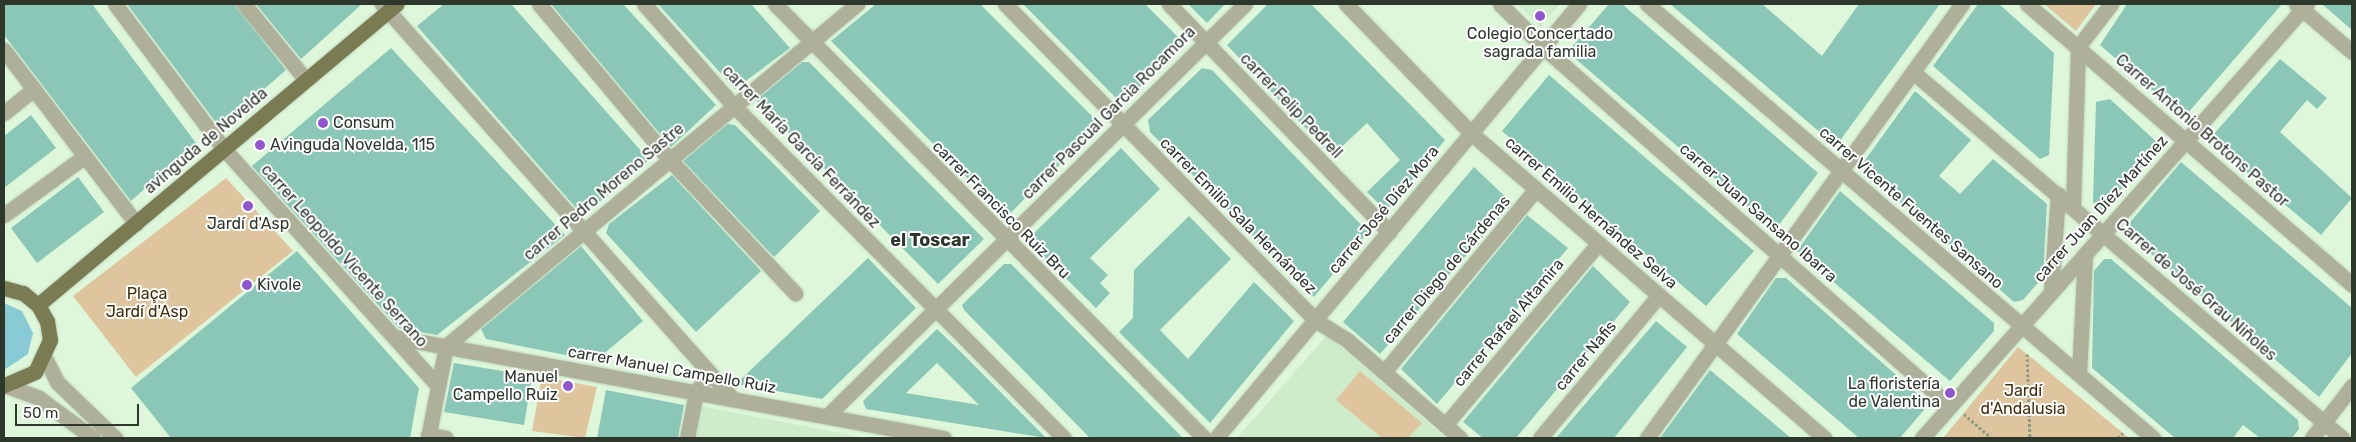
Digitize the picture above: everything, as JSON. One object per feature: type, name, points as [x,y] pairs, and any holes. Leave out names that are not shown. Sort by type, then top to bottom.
[{"type":"main road","name":"avinguda de Novelda","points":[[38,305],[306,80],[389,6]]},
{"type":"main road","points":[[4,288],[23,293],[38,305],[50,330],[45,358],[28,377],[4,385]]},
{"type":"street","name":"carrer Leopoldo Vicente Serrano","points":[[114,4],[224,149],[438,386]]},
{"type":"street","points":[[244,4],[306,80]]},
{"type":"street","points":[[539,4],[670,160],[795,293]]},
{"type":"street","name":"carrer María García Ferrández","points":[[644,4],[734,106],[1064,438]]},
{"type":"street","name":"carrer Francisco Ruiz Bru","points":[[775,4],[810,43],[1204,438]]},
{"type":"street","name":"carrer Pedro Moreno Sastre","points":[[446,346],[857,4]]},
{"type":"street","name":"carrer Emilio Sala Hernández","points":[[1005,4],[1315,320],[1384,372],[1460,438]]},
{"type":"street","name":"carrer Felip Pedrell","points":[[1168,4],[1389,232]]},
{"type":"street","name":"carrer Pascual Garcia Rocamora","points":[[827,416],[1245,4]]},
{"type":"street","name":"carrer Emilio Hernández Selva","points":[[1346,4],[1471,133],[1824,438]]},
{"type":"street","name":"carrer Juan Sansano Ibarra","points":[[1500,4],[1543,47],[1957,410]]},
{"type":"street","name":"carrer José Díez Mora","points":[[1216,438],[1579,4]]},
{"type":"street","name":"carrer Vicente Fuentes Sansano","points":[[1647,4],[2153,438]]},
{"type":"street","points":[[1647,438],[1962,4]]},
{"type":"street","name":"Carrer Antonio Brotons Pastor","points":[[2027,4],[2352,285]]},
{"type":"street","points":[[2073,207],[2078,47],[2111,4]]},
{"type":"street","points":[[389,6],[733,399]]},
{"type":"street","points":[[2301,6],[2352,52]]},
{"type":"street","name":"carrer Juan Díez Martínez","points":[[1922,438],[1957,410],[2021,326],[2186,140],[2301,6]]},
{"type":"street","points":[[4,50],[136,223]]},
{"type":"street","name":"Carrer de José Grau Niñoles","points":[[1913,72],[2342,438]]},
{"type":"street","points":[[4,113],[34,89]]},
{"type":"street","points":[[4,215],[85,156]]},
{"type":"street","name":"carrer Diego de Cárdenas","points":[[1384,372],[1536,189]]},
{"type":"street","points":[[2052,292],[2058,194]]},
{"type":"street","name":"carrer Rafael Altamira","points":[[1445,425],[1599,244]]},
{"type":"street","points":[[2079,374],[2085,254]]},
{"type":"street","name":"carrer Nafis","points":[[1540,438],[1659,295]]},
{"type":"street","name":"carrer Manuel Campello Ruiz","points":[[394,337],[827,416],[872,432],[944,438]]},
{"type":"street","points":[[446,346],[428,437],[446,438]]},
{"type":"street","points":[[45,358],[58,382],[115,438]]},
{"type":"street","points":[[687,438],[696,392],[711,374]]},
{"type":"street","points":[[4,385],[39,398],[93,438]]},
{"type":"street","points":[[2312,438],[2352,386]]},
{"type":"path","points":[[2027,354],[2030,438]]},
{"type":"path","points":[[1957,410],[1992,438]]},
{"type":"path","points":[[2118,438],[2123,433]]},
{"type":"shaded area","name":"Colegio Concertado sagrada familia","points":[[1518,4],[1560,4],[1540,27]]},
{"type":"shaded area","points":[[1327,335],[1445,438],[1237,438]]},
{"type":"shaded area","points":[[702,406],[865,438],[696,438]]},
{"type":"green space","points":[[2044,4],[2096,4],[2076,31]]},
{"type":"green space","name":"Plaça Jardí d'Asp","points":[[226,178],[293,251],[136,377],[73,296]]},
{"type":"green space","name":"Jardí d'Andalusia","points":[[2018,347],[2027,354],[2129,438],[1943,438]]},
{"type":"green space","points":[[1360,371],[1422,423],[1408,438],[1382,438],[1336,400]]},
{"type":"green space","points":[[542,377],[597,387],[585,438],[532,431]]},
{"type":"water","points":[[4,303],[22,311],[33,333],[28,354],[4,370]]},
{"type":"building","points":[[4,4],[92,4],[196,143],[131,201],[4,35]]},
{"type":"building","points":[[127,4],[235,4],[286,70],[220,128]]},
{"type":"building","points":[[256,4],[362,4],[301,59]]},
{"type":"building","points":[[444,4],[511,4],[649,160],[583,216],[417,26]]},
{"type":"building","points":[[551,4],[623,4],[716,105],[671,147]]},
{"type":"building","points":[[658,4],[751,4],[790,48],[735,89]]},
{"type":"building","points":[[876,4],[980,4],[1101,125],[1006,217],[831,41]]},
{"type":"building","points":[[1023,4],[1145,4],[1185,44],[1122,104]]},
{"type":"building","points":[[1188,4],[1225,4],[1207,23]]},
{"type":"building","points":[[1268,4],[1311,4],[1445,140],[1386,211],[1367,192],[1400,160],[1367,123],[1332,156],[1227,45]]},
{"type":"building","points":[[1609,4],[1622,4],[1818,173],[1775,230],[1571,55],[1571,48]]},
{"type":"building","points":[[1670,4],[1762,4],[1822,56],[1859,4],[1940,4],[1836,146]]},
{"type":"building","points":[[1978,4],[1999,4],[2054,53],[2049,155],[2040,159],[1933,66]]},
{"type":"building","points":[[2127,4],[2282,4],[2187,114],[2179,113],[2100,45]]},
{"type":"building","points":[[2322,4],[2352,4],[2352,30]]},
{"type":"building","points":[[391,48],[565,235],[437,335],[399,328],[252,166]]},
{"type":"building","points":[[2280,59],[2327,98],[2317,109],[2307,100],[2280,132],[2352,198],[2321,235],[2213,144],[2213,135]]},
{"type":"building","points":[[802,62],[809,62],[984,239],[938,284],[756,100]]},
{"type":"building","points":[[1202,68],[1212,70],[1368,232],[1314,297],[1150,132],[1148,120]]},
{"type":"building","points":[[1549,75],[1754,251],[1706,306],[1502,131]]},
{"type":"building","points":[[1915,91],[1971,140],[1939,176],[1960,194],[1993,159],[2047,204],[2043,277],[2023,300],[2014,302],[1860,167]]},
{"type":"building","points":[[2110,99],[2161,146],[2102,210],[2093,202],[2096,102]]},
{"type":"building","points":[[31,115],[56,148],[4,188],[4,136]]},
{"type":"building","points":[[727,124],[735,125],[820,211],[774,257],[683,161]]},
{"type":"building","points":[[1121,148],[1160,189],[1090,258],[1108,275],[1100,283],[1110,293],[1096,308],[1027,240]]},
{"type":"building","points":[[2181,162],[2352,308],[2352,353],[2319,397],[2128,234],[2127,226]]},
{"type":"building","points":[[1474,167],[1512,203],[1380,354],[1343,322]]},
{"type":"building","points":[[672,175],[761,271],[696,332],[606,233],[609,224]]},
{"type":"building","points":[[78,177],[104,212],[37,263],[11,228]]},
{"type":"building","points":[[1840,191],[1994,323],[1994,331],[1950,381],[1797,251]]},
{"type":"building","points":[[1527,215],[1568,248],[1437,404],[1401,369]]},
{"type":"building","points":[[1189,216],[1231,259],[1160,330],[1188,359],[1254,282],[1294,321],[1210,423],[1119,332],[1133,318],[1134,270]]},
{"type":"building","points":[[581,246],[643,321],[595,361],[486,339],[481,329]]},
{"type":"building","points":[[297,251],[419,388],[410,438],[171,438],[131,388]]},
{"type":"building","points":[[868,258],[916,308],[822,399],[736,384]]},
{"type":"building","points":[[2104,259],[2111,259],[2298,420],[2299,429],[2292,438],[2260,438],[2243,425],[2233,438],[2175,438],[2092,368],[2094,271]]},
{"type":"building","points":[[1004,264],[1011,264],[1183,438],[1090,438],[964,310],[962,305]]},
{"type":"building","points":[[1593,266],[1630,302],[1516,438],[1483,438],[1463,422]]},
{"type":"building","points":[[1776,278],[1786,278],[1929,404],[1900,438],[1859,438],[1737,334]]},
{"type":"building","points":[[1656,321],[1687,347],[1614,438],[1556,438]]},
{"type":"building","points":[[937,329],[1046,438],[866,409],[863,401]],"holes":[[[937,363],[979,405],[906,393]]]},
{"type":"building","points":[[454,363],[532,376],[524,425],[444,412]]},
{"type":"building","points":[[1710,370],[1746,400],[1791,438],[1660,438]]},
{"type":"building","points":[[606,390],[684,405],[678,438],[597,438]]},
{"type":"place","name":"Colegio Concertado sagrada familia","points":[[1540,16]]},
{"type":"place","name":"Consum","points":[[323,123]]},
{"type":"place","name":"Avinguda Novelda, 115","points":[[260,145]]},
{"type":"place","name":"Jardí d'Asp","points":[[248,206]]},
{"type":"place","name":"Kivole","points":[[247,285]]},
{"type":"place","name":"Manuel Campello Ruiz","points":[[568,386]]},
{"type":"place","name":"La floristería de Valentina","points":[[1950,393]]},
{"type":"district","name":"el Toscar","points":[[930,240]]}]
